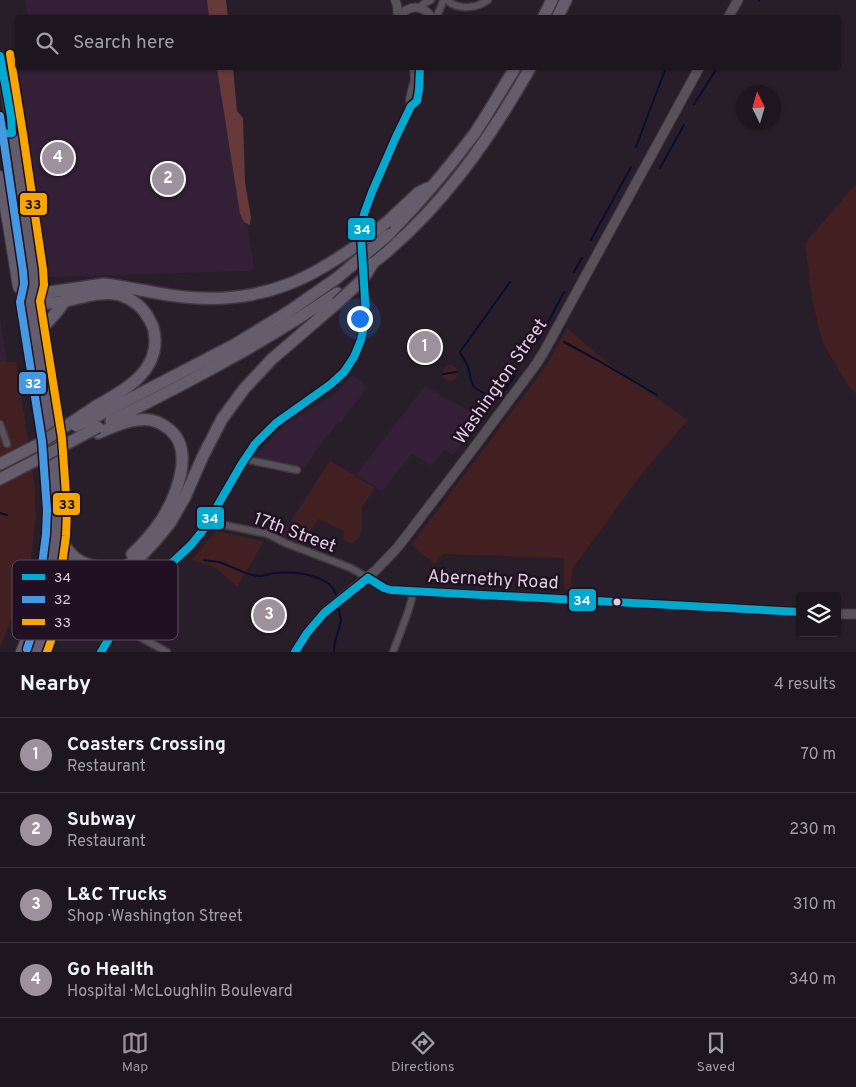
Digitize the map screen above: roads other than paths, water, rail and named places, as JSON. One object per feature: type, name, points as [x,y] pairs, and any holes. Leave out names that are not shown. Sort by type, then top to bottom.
[{"type":"highway","points":[[544,15],[552,0]]},
{"type":"highway","points":[[558,15],[566,0]]},
{"type":"highway","points":[[0,479],[44,456],[97,421],[234,345],[288,312],[337,278],[388,235],[434,185],[475,132],[514,70]]},
{"type":"highway","points":[[135,560],[143,554],[170,523],[185,497],[222,419],[244,388],[373,262],[399,241],[429,210],[468,163],[510,102],[529,70]]},
{"type":"highway","points":[[30,301],[50,292],[104,284],[170,296],[214,298],[259,293],[288,285],[356,246],[387,222],[418,193],[434,185]]},
{"type":"highway","points":[[30,301],[51,303],[106,294],[119,295],[138,304],[146,314],[154,333],[155,347],[151,360],[144,372],[97,421]]},
{"type":"highway","points":[[0,464],[39,444],[179,387],[337,298]]},
{"type":"highway","points":[[36,335],[66,300]]},
{"type":"highway","points":[[30,301],[53,452],[58,510],[53,560]]},
{"type":"highway","points":[[97,421],[122,423],[148,419],[165,425],[179,440],[183,458],[176,489],[161,520],[139,548],[121,560]]},
{"type":"highway","points":[[56,535],[74,557],[80,560]]},
{"type":"highway","points":[[21,652],[25,640]]},
{"type":"highway","points":[[36,652],[41,640]]},
{"type":"main road","points":[[730,15],[738,0]]},
{"type":"main road","points":[[0,56],[11,117],[33,270],[34,285],[30,301]]},
{"type":"main road","name":"Washington Street","points":[[295,652],[307,633],[324,613],[368,578],[390,555],[520,387],[545,350],[697,70]]},
{"type":"main road","points":[[0,176],[18,287],[30,301]]},
{"type":"main road","name":"Abernethy Road","points":[[368,578],[387,589],[796,612]]},
{"type":"main road","points":[[841,614],[856,614]]},
{"type":"street","points":[[395,0],[398,15]]},
{"type":"street","points":[[410,0],[431,15]]},
{"type":"street","points":[[402,15],[405,11],[431,0]]},
{"type":"street","points":[[436,15],[445,0],[458,6],[474,7],[488,0]]},
{"type":"street","points":[[412,106],[410,99],[415,79],[414,70]]},
{"type":"street","points":[[175,560],[191,545],[209,522],[244,459],[266,432],[336,380],[347,367],[359,346],[366,316],[361,235],[364,214],[396,137],[416,101],[420,90],[420,70]]},
{"type":"street","points":[[0,134],[12,132]]},
{"type":"street","points":[[0,424],[7,444]]},
{"type":"street","points":[[244,459],[297,470]]},
{"type":"street","name":"17th Street","points":[[209,522],[268,534],[285,543],[351,568],[368,578]]},
{"type":"street","points":[[393,652],[414,591]]},
{"type":"street","points":[[101,652],[109,640]]},
{"type":"street","points":[[145,640],[167,652]]},
{"type":"waterway","points":[[636,147],[665,70]]},
{"type":"waterway","points":[[694,104],[716,70]]},
{"type":"waterway","points":[[660,168],[684,125]]},
{"type":"waterway","points":[[591,240],[631,167]]},
{"type":"waterway","points":[[574,272],[582,258]]},
{"type":"waterway","points":[[487,395],[472,384],[468,367],[460,352],[510,282]]},
{"type":"waterway","points":[[539,339],[564,292]]},
{"type":"waterway","points":[[564,342],[657,395]]},
{"type":"waterway","points":[[443,374],[457,372]]},
{"type":"waterway","points":[[500,395],[515,376]]},
{"type":"waterway","points":[[0,513],[7,515]]},
{"type":"waterway","points":[[204,560],[219,562],[254,575],[292,573],[312,576],[328,584],[334,590],[337,598]]},
{"type":"waterway","points":[[334,652],[341,621],[338,605]]},
{"type":"place","name":"Go Health","points":[[58,158]]},
{"type":"place","name":"Subway","points":[[168,179]]},
{"type":"place","name":"Coasters Crossing","points":[[425,347]]},
{"type":"place","name":"L&C Trucks","points":[[269,615]]}]
